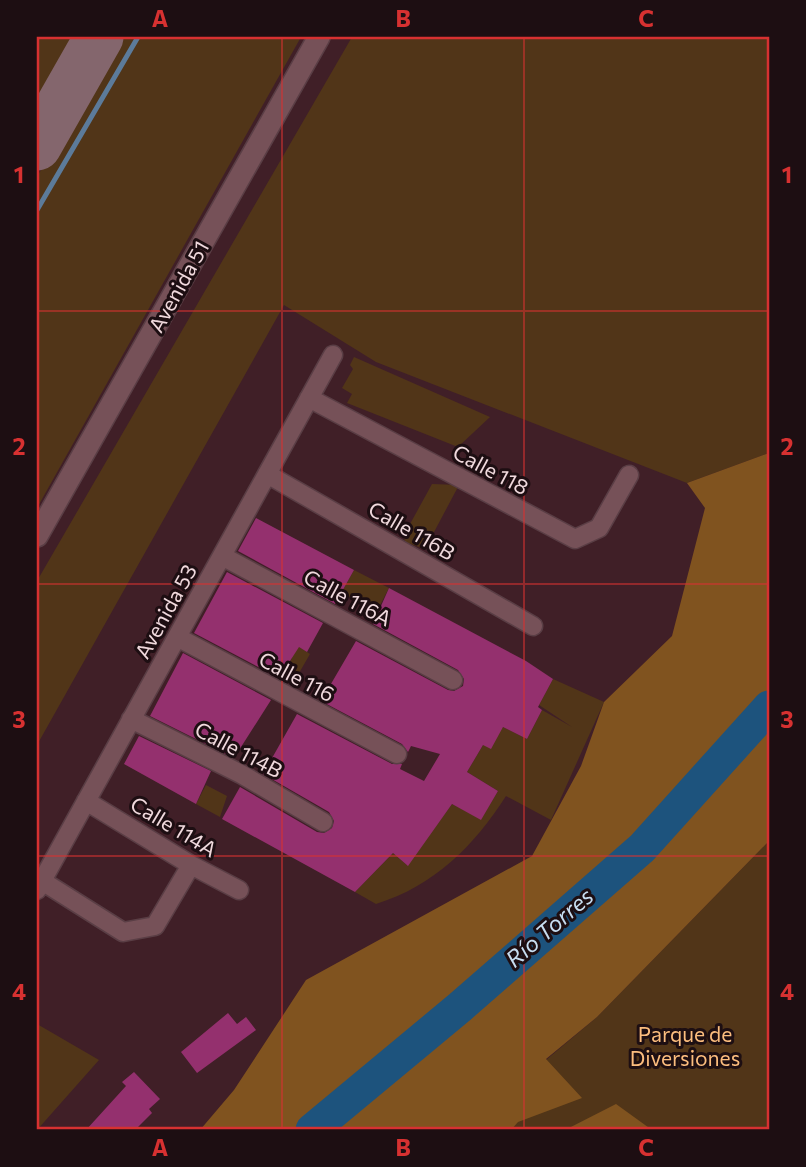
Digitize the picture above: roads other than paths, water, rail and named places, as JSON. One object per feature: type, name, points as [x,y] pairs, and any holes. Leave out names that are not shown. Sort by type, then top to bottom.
[{"type":"main road","name":"Avenida 51","points":[[37,536],[319,37]]},
{"type":"street","name":"Avenida 53","points":[[39,885],[333,355]]},
{"type":"street","name":"Calle 118","points":[[309,398],[575,539],[599,528],[629,475]]},
{"type":"street","name":"Calle 116B","points":[[267,474],[533,625]]},
{"type":"street","name":"Calle 116A","points":[[222,556],[453,680]]},
{"type":"street","name":"Calle 116","points":[[177,637],[397,754]]},
{"type":"street","name":"Calle 114B","points":[[131,719],[242,774],[323,822]]},
{"type":"street","name":"Calle 114A","points":[[86,801],[191,865],[239,890]]},
{"type":"street","points":[[39,885],[123,932],[155,926],[191,865]]},
{"type":"waterway","points":[[37,210],[138,37]]},
{"type":"waterway","name":"Río Torres","points":[[312,1130],[460,1007],[642,848],[769,707]]},
{"type":"park label","name":"Parque de Diversiones","points":[[685,1045]]}]
